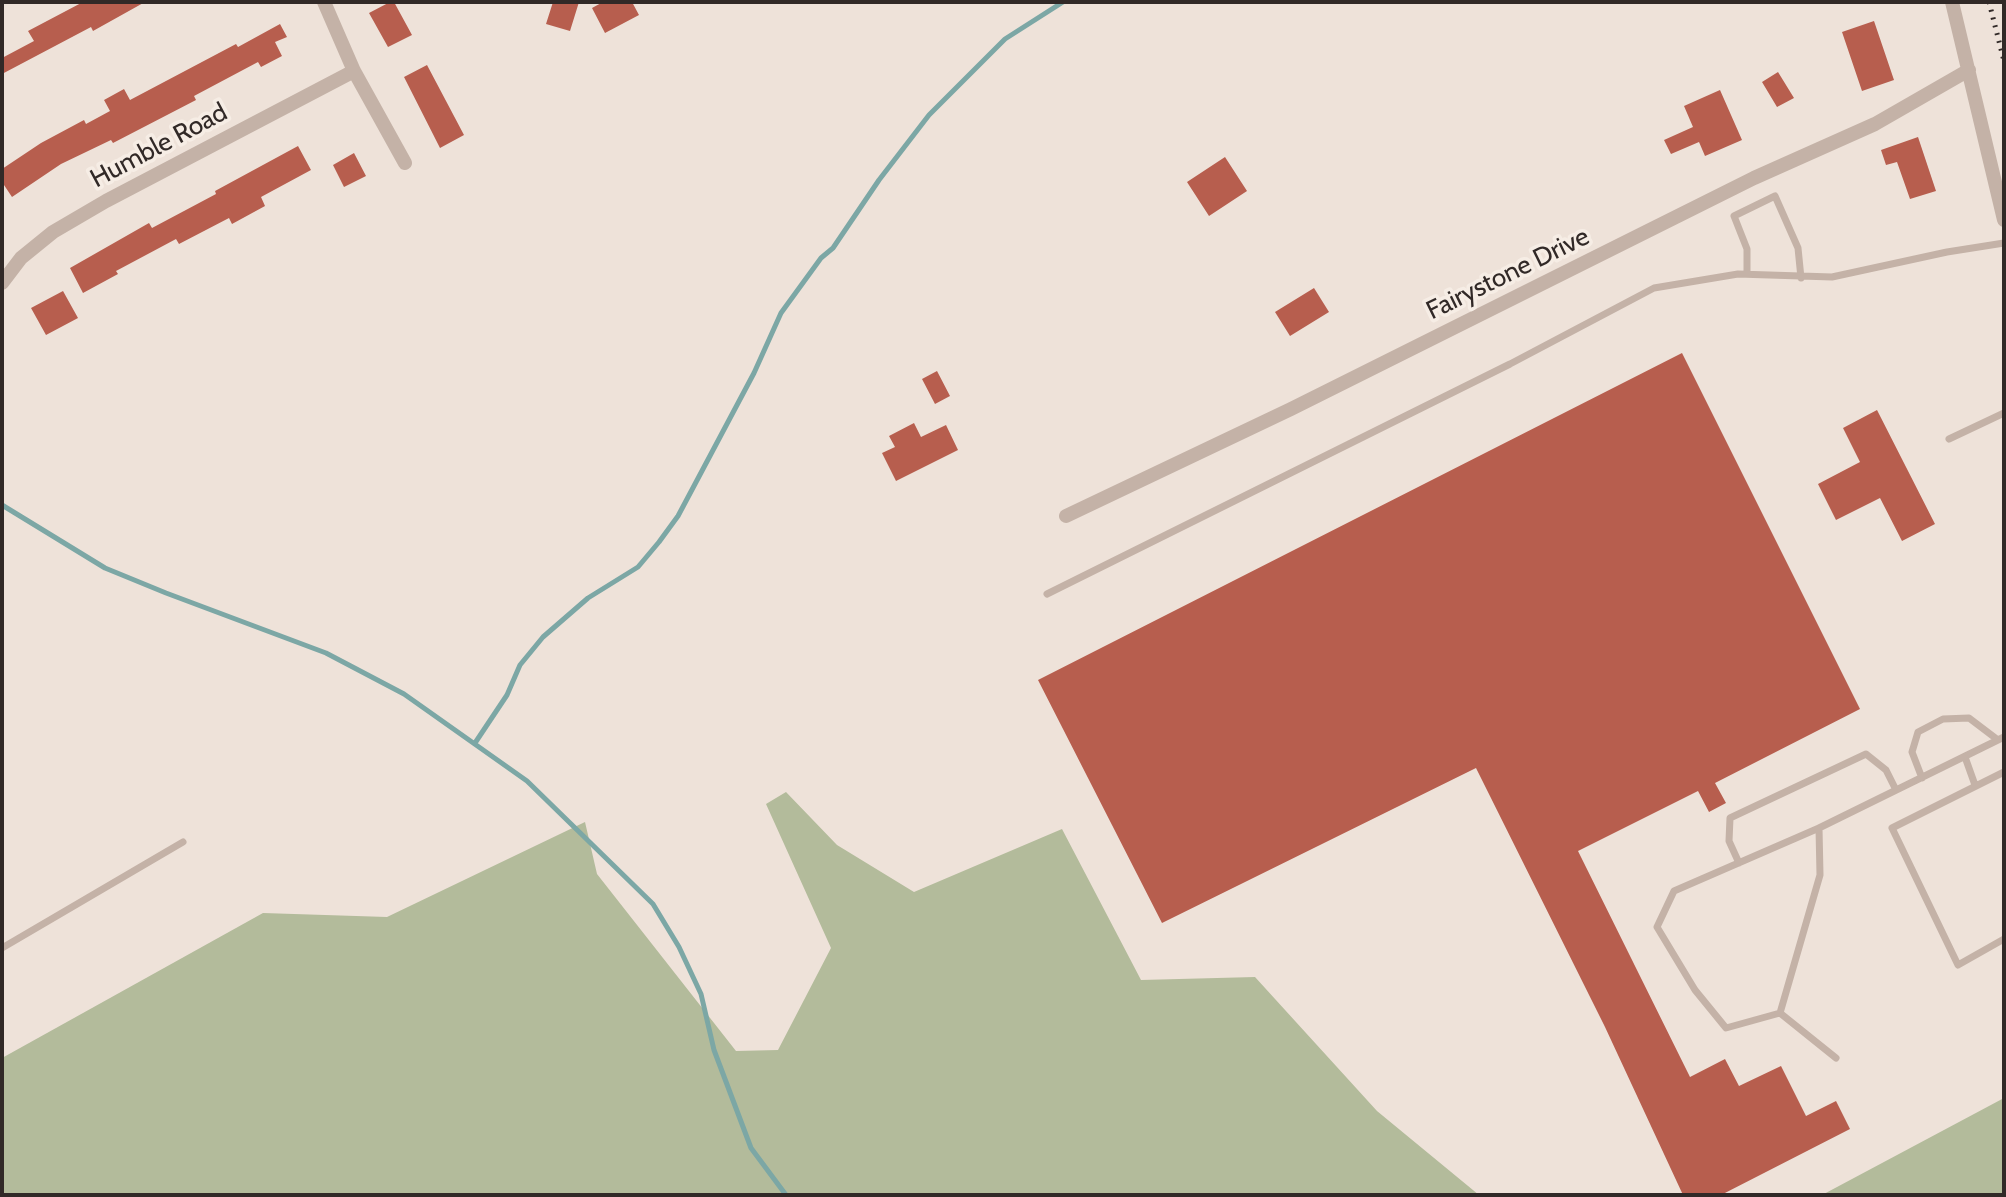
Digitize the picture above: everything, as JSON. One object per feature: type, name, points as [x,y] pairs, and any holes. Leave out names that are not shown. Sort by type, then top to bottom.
[{"type":"street","points":[[324,2],[354,71],[405,163]]},
{"type":"street","points":[[1952,2],[2004,220]]},
{"type":"street","name":"Fairystone Drive","points":[[1066,516],[1291,409],[1754,178],[1875,124],[1969,70]]},
{"type":"street","name":"Humble Road","points":[[2,283],[21,258],[53,232],[354,71]]},
{"type":"lane","points":[[1747,274],[1747,249],[1734,216],[1775,196],[1798,248],[1801,278]]},
{"type":"lane","points":[[1047,594],[1496,371],[1654,288],[1747,274],[1832,277],[2004,243]]},
{"type":"lane","points":[[1949,439],[2004,413]]},
{"type":"lane","points":[[1922,778],[1912,752],[1918,732],[1943,719],[1969,718],[2001,739]]},
{"type":"lane","points":[[1780,1013],[1726,1028],[1695,990],[1657,927],[1674,891],[1819,828],[2001,739]]},
{"type":"lane","points":[[1739,863],[1729,841],[1730,818],[1866,754],[1886,770],[1896,790]]},
{"type":"lane","points":[[1965,757],[1975,785]]},
{"type":"lane","points":[[2004,772],[1892,828],[1958,965],[2004,939]]},
{"type":"lane","points":[[1780,1013],[1820,875],[1819,828]]},
{"type":"lane","points":[[2,948],[183,842]]},
{"type":"lane","points":[[1780,1013],[1836,1058]]},
{"type":"green space","points":[[786,792],[837,845],[914,892],[1062,829],[1141,980],[1255,977],[1377,1111],[1479,1195],[2,1195],[2,1058],[263,913],[387,917],[585,822],[597,874],[736,1051],[778,1050],[831,948],[766,804]]},
{"type":"green space","points":[[2004,1098],[2004,1195],[1822,1195]]},
{"type":"building","points":[[83,2],[145,2],[93,31],[91,27],[2,74],[2,58],[34,41],[28,31]]},
{"type":"building","points":[[394,2],[412,35],[388,47],[369,13]]},
{"type":"building","points":[[553,2],[579,2],[570,31],[546,24]]},
{"type":"building","points":[[603,2],[632,2],[639,15],[605,33],[592,8]]},
{"type":"building","points":[[1874,21],[1894,80],[1862,91],[1842,32]]},
{"type":"building","points":[[280,24],[287,37],[275,42],[282,56],[261,67],[258,62],[194,96],[196,100],[113,143],[111,140],[61,164],[12,197],[2,182],[2,169],[41,143],[84,120],[86,124],[110,111],[104,100],[124,89],[130,100]]},
{"type":"building","points":[[427,65],[464,135],[440,148],[404,77]]},
{"type":"building","points":[[1778,72],[1794,98],[1777,107],[1762,82]]},
{"type":"building","points":[[1720,90],[1742,140],[1705,156],[1699,142],[1671,154],[1664,140],[1693,127],[1684,106]]},
{"type":"building","points":[[1918,137],[1936,191],[1910,199],[1897,162],[1886,165],[1881,150]]},
{"type":"building","points":[[298,146],[311,170],[261,197],[265,206],[232,224],[229,218],[179,244],[176,239],[116,271],[118,274],[83,293],[70,268],[149,223],[152,228],[216,194],[215,191]]},
{"type":"building","points":[[354,153],[366,176],[344,187],[333,165]]},
{"type":"building","points":[[1225,157],[1247,191],[1209,216],[1187,182]]},
{"type":"building","points":[[1314,288],[1329,312],[1290,336],[1275,312]]},
{"type":"building","points":[[63,291],[78,318],[46,335],[31,308]]},
{"type":"building","points":[[1682,353],[1860,709],[1715,783],[1726,803],[1709,812],[1698,791],[1578,851],[1690,1077],[1725,1059],[1739,1086],[1781,1066],[1806,1116],[1836,1101],[1850,1129],[1721,1195],[1683,1195],[1605,1027],[1476,768],[1162,923],[1038,680]]},
{"type":"building","points":[[937,371],[950,396],[935,404],[922,379]]},
{"type":"building","points":[[1877,410],[1935,524],[1902,541],[1880,498],[1836,520],[1818,484],[1860,462],[1843,428]]},
{"type":"building","points":[[914,423],[921,437],[946,425],[958,450],[896,481],[882,453],[895,447],[889,436]]},
{"type":"waterway","points":[[475,743],[507,695],[520,665],[543,637],[588,598],[638,567],[678,516],[754,373],[781,313],[821,258],[833,248],[879,180],[929,115],[1005,39],[1063,2]]},
{"type":"waterway","points":[[2,505],[105,568],[326,653],[404,694],[527,781],[653,904],[679,947],[701,994],[714,1050],[751,1148],[786,1195]]},
{"type":"railway","points":[[1989,2],[2004,61]]}]
